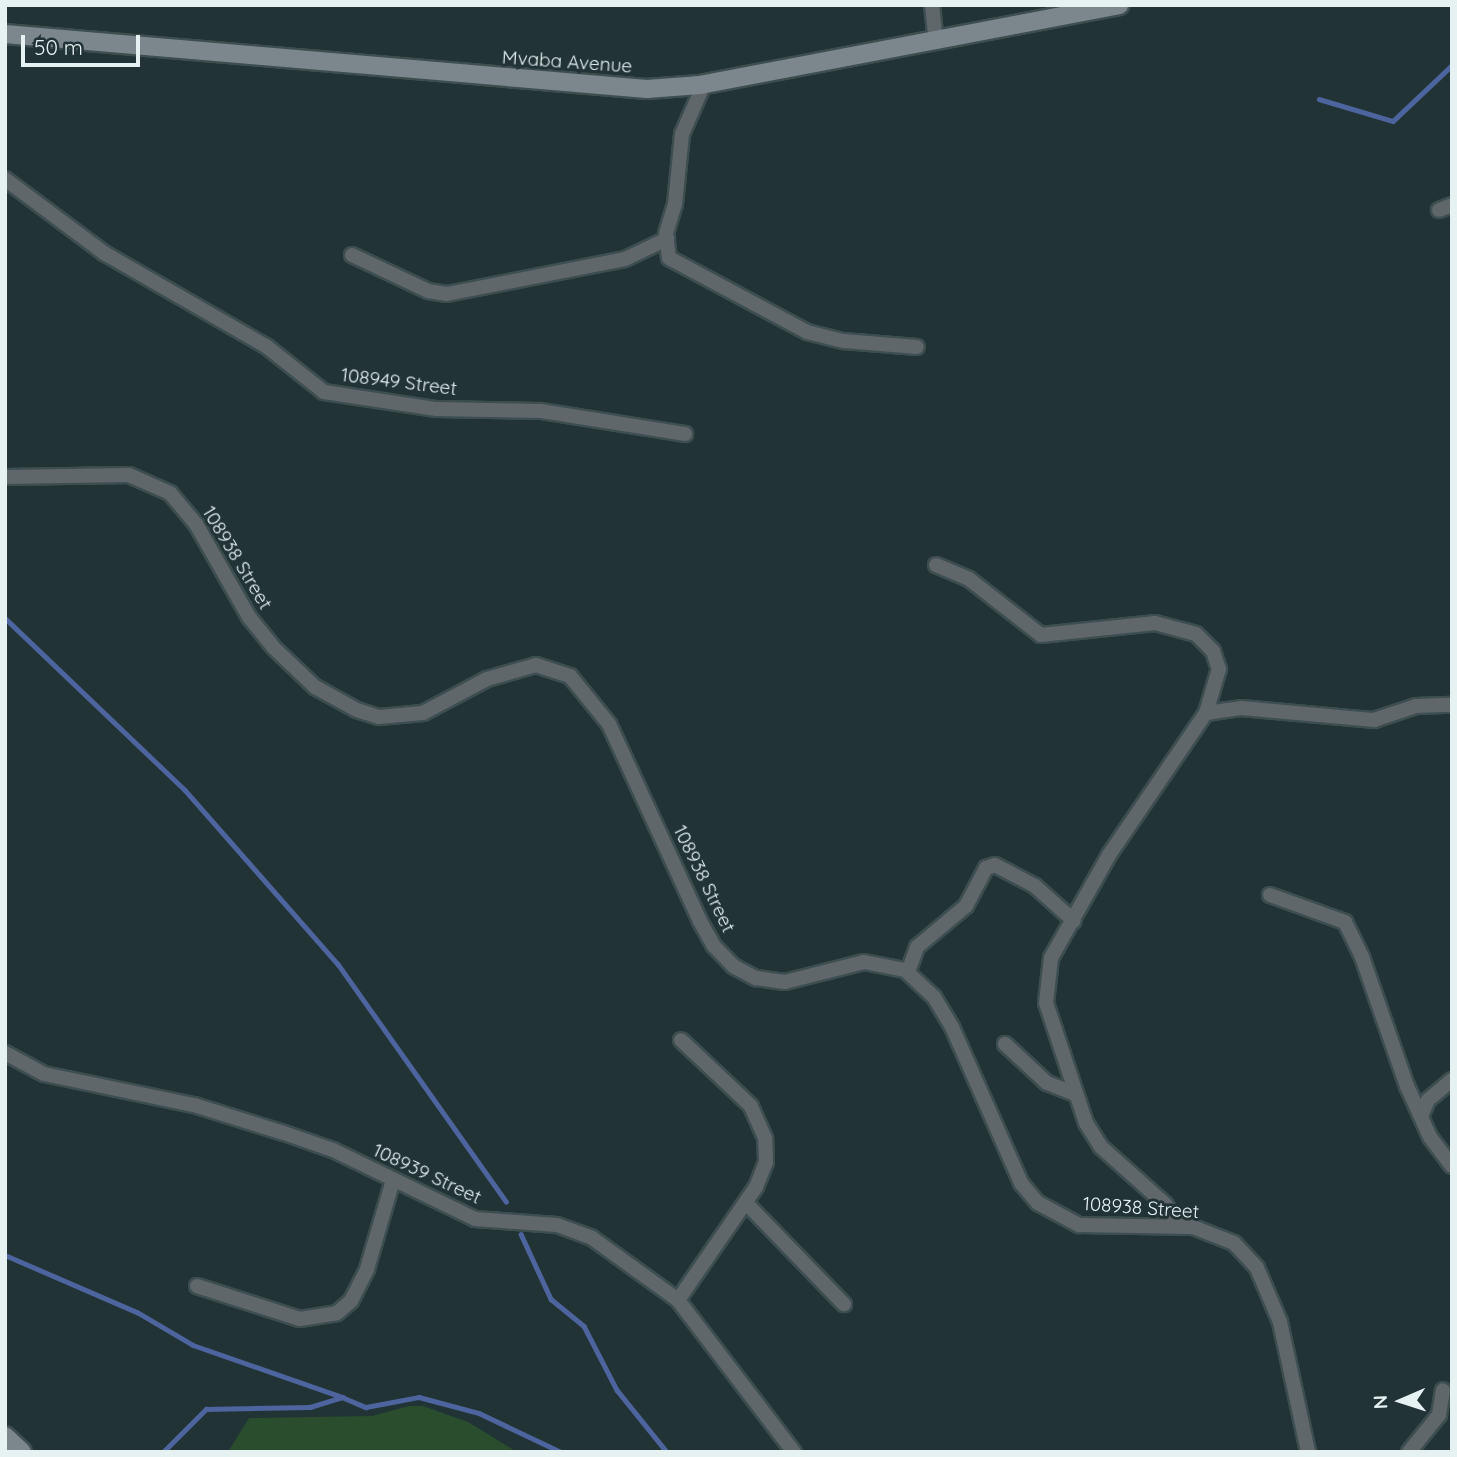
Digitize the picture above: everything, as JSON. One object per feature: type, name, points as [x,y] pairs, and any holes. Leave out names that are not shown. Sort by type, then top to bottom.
[{"type":"street","points":[[932,5],[936,42]]},
{"type":"street","name":"Mvaba Avenue","points":[[5,34],[611,88],[704,84],[936,42],[1119,5]]},
{"type":"street","points":[[704,84],[682,134],[667,239],[669,258],[807,332],[844,341],[917,346]]},
{"type":"street","name":"108949 Street","points":[[5,179],[104,253],[266,346],[324,392],[437,409],[541,411],[685,434]]},
{"type":"street","points":[[352,255],[428,291],[447,294],[625,259],[667,239]]},
{"type":"street","name":"108938 Street","points":[[5,477],[130,475],[170,493],[196,524],[249,617],[273,647],[315,687],[357,710],[379,717],[423,713],[514,668],[536,664],[555,668],[585,691],[609,724],[700,921],[714,946],[733,966],[773,981],[794,981],[864,962],[908,972],[934,997],[951,1027],[1021,1183],[1038,1203],[1079,1225],[1194,1227],[1234,1243],[1257,1268],[1280,1322],[1308,1452]]},
{"type":"street","points":[[936,565],[969,579],[1041,635],[1155,623],[1196,634],[1213,651],[1219,669],[1206,713],[1109,855],[1051,958],[1044,986],[1053,1034],[1076,1094],[1101,1147],[1165,1204],[1175,1220],[1194,1227]]},
{"type":"street","points":[[1206,713],[1248,708],[1374,720],[1416,706],[1452,705]]},
{"type":"street","points":[[908,972],[917,947],[966,906],[986,868],[995,866],[1035,886],[1074,920]]},
{"type":"street","points":[[1270,895],[1345,922],[1430,1137],[1452,1166]]},
{"type":"street","points":[[678,1300],[746,1203],[766,1161],[760,1121],[751,1106],[681,1040]]},
{"type":"street","points":[[1005,1044],[1047,1083],[1076,1094]]},
{"type":"street","name":"108939 Street","points":[[5,1053],[44,1074],[240,1118],[333,1150],[475,1219],[573,1230],[647,1274],[678,1300],[794,1452]]},
{"type":"street","points":[[1422,1114],[1433,1094],[1452,1080]]},
{"type":"street","points":[[197,1286],[300,1319],[337,1313],[351,1301],[367,1269],[393,1180]]},
{"type":"street","points":[[746,1203],[844,1304]]},
{"type":"street","points":[[1409,1452],[1439,1415],[1443,1390]]},
{"type":"street","points":[[5,1436],[22,1452]]},
{"type":"green space","points":[[409,1406],[423,1406],[468,1422],[517,1452],[228,1452],[249,1418],[372,1416]]},
{"type":"waterway","points":[[1319,99],[1393,121],[1452,65]]},
{"type":"waterway","points":[[5,618],[185,790],[338,964],[506,1201]]},
{"type":"waterway","points":[[521,1234],[551,1299],[584,1326],[617,1390],[667,1452]]},
{"type":"waterway","points":[[5,1255],[137,1312],[193,1345],[342,1397]]},
{"type":"waterway","points":[[163,1452],[206,1409],[310,1407],[342,1397],[366,1407],[419,1397],[479,1413],[561,1452]]}]
